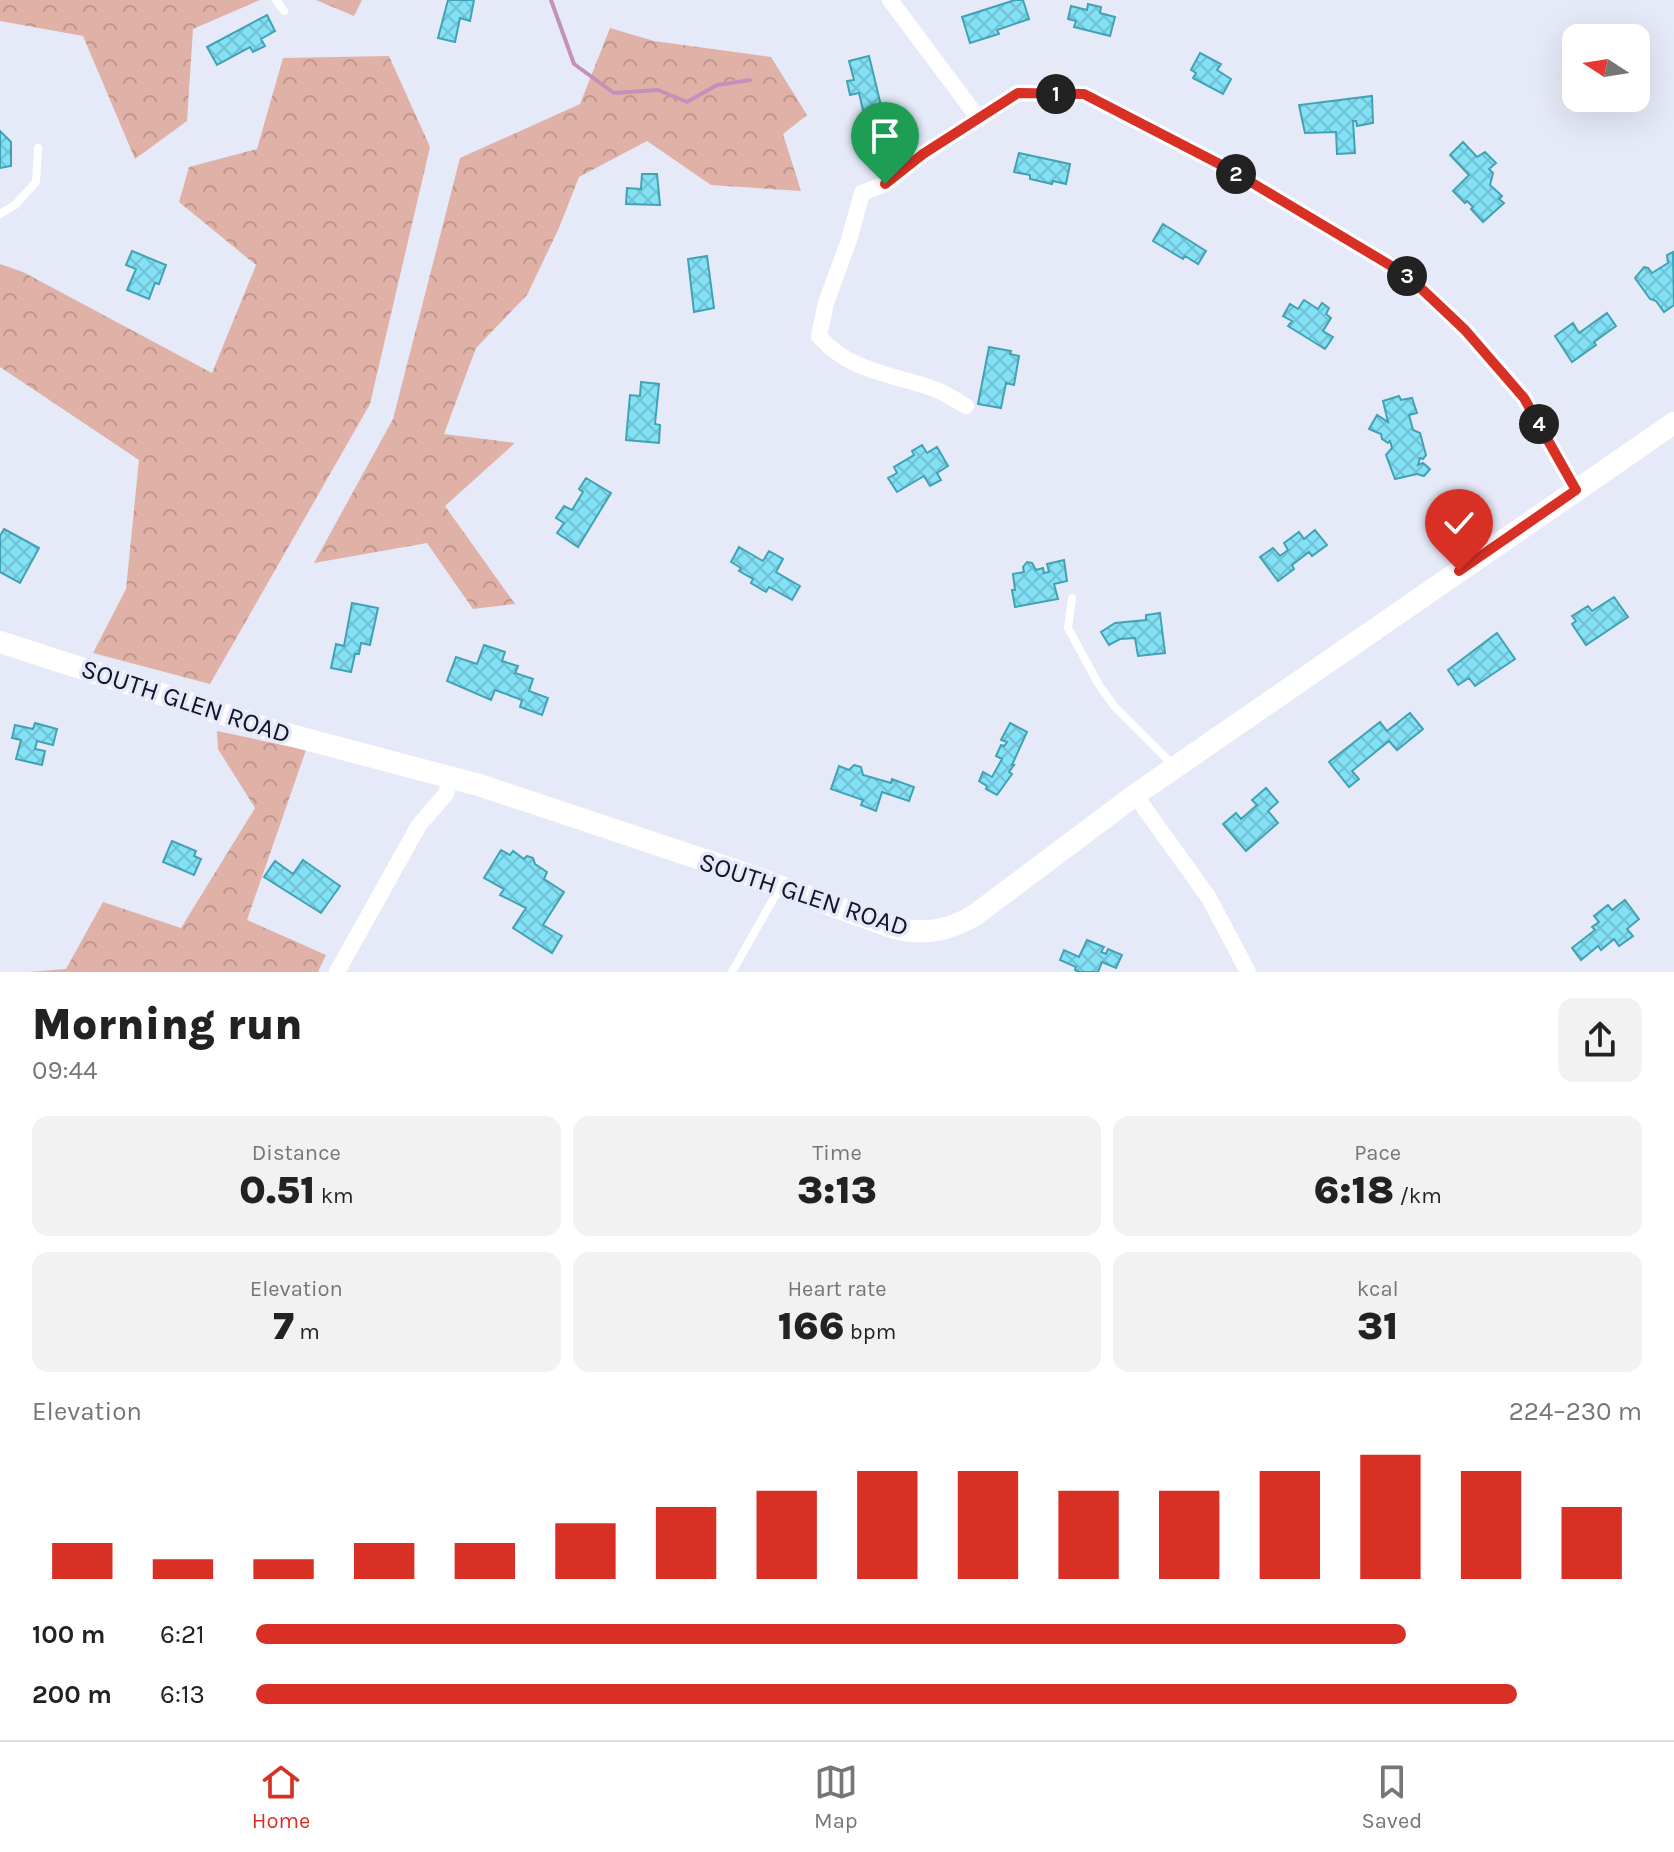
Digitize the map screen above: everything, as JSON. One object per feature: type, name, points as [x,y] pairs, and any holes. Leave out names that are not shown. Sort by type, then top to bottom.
[{"type":"main road","name":"SOUTH GLEN ROAD","points":[[0,642],[275,731],[451,777],[894,928],[925,932],[946,929],[975,915],[1135,795],[1674,423]]},
{"type":"street","points":[[890,0],[979,119]]},
{"type":"street","points":[[966,406],[936,389],[855,365],[839,357],[819,336],[862,193],[885,184],[923,154],[1018,93],[1084,94],[1229,169],[1408,276],[1465,330],[1524,398],[1576,490]]},
{"type":"street","points":[[337,972],[419,825],[446,794],[451,777]]},
{"type":"street","points":[[1135,795],[1209,898],[1248,972]]},
{"type":"lane","points":[[276,0],[284,11]]},
{"type":"lane","points":[[0,214],[15,205],[36,182],[38,148]]},
{"type":"lane","points":[[1072,598],[1068,628],[1099,685],[1115,707],[1176,767]]},
{"type":"lane","points":[[732,972],[780,887]]},
{"type":"green space","points":[[0,0],[260,0],[193,29],[187,121],[135,159],[83,36],[0,21]]},
{"type":"green space","points":[[316,0],[362,0],[354,16]]},
{"type":"green space","points":[[610,28],[654,41],[771,57],[807,115],[783,134],[801,191],[711,185],[647,141],[579,177],[527,295],[476,348],[444,434],[515,443],[445,506],[515,604],[473,609],[427,543],[314,563],[393,419],[460,158],[580,104]]},
{"type":"green space","points":[[389,56],[430,147],[370,404],[210,684],[93,653],[126,589],[139,460],[0,367],[0,264],[23,272],[212,373],[256,265],[179,202],[189,167],[257,149],[283,58]]},
{"type":"green space","points":[[217,731],[306,750],[247,920],[326,955],[318,972],[28,972],[66,969],[103,902],[181,928],[255,808],[218,749]]},
{"type":"building","points":[[448,0],[474,0],[470,21],[460,18],[455,42],[438,38]]},
{"type":"building","points":[[1023,0],[1029,19],[997,30],[999,34],[970,43],[962,17]]},
{"type":"building","points":[[1088,4],[1101,7],[1100,13],[1115,17],[1110,36],[1074,27],[1076,21],[1068,19],[1071,6],[1087,10]]},
{"type":"building","points":[[267,15],[275,31],[261,39],[265,46],[253,52],[250,47],[217,65],[207,47]]},
{"type":"building","points":[[1200,53],[1221,64],[1217,70],[1231,79],[1223,94],[1193,78],[1196,73],[1191,70]]},
{"type":"building","points":[[869,56],[884,118],[866,123],[859,93],[850,95],[847,81],[854,80],[849,61]]},
{"type":"building","points":[[1372,96],[1373,123],[1357,126],[1353,121],[1355,153],[1337,154],[1336,132],[1305,133],[1299,105]]},
{"type":"building","points":[[0,131],[11,142],[11,166],[0,168]]},
{"type":"building","points":[[1463,142],[1477,157],[1485,152],[1496,163],[1489,169],[1493,173],[1490,185],[1502,196],[1499,199],[1504,203],[1483,222],[1471,209],[1473,207],[1453,191],[1469,175],[1450,155]]},
{"type":"building","points":[[1019,153],[1070,164],[1066,184],[1030,179],[1030,175],[1014,172]]},
{"type":"building","points":[[642,174],[657,174],[660,205],[626,204],[627,188],[641,189]]},
{"type":"building","points":[[1163,224],[1206,251],[1198,264],[1153,241]]},
{"type":"building","points":[[132,251],[166,265],[149,299],[127,290],[136,269],[126,265]]},
{"type":"building","points":[[1673,252],[1674,305],[1664,312],[1635,278],[1644,267],[1652,273],[1668,263],[1667,255]]},
{"type":"building","points":[[707,256],[714,308],[694,312],[688,259]]},
{"type":"building","points":[[1304,300],[1318,309],[1322,303],[1329,308],[1326,314],[1331,318],[1323,331],[1333,337],[1325,349],[1288,326],[1292,321],[1283,316],[1290,304],[1298,309]]},
{"type":"building","points":[[1607,313],[1616,326],[1572,362],[1555,336],[1573,323],[1579,333]]},
{"type":"building","points":[[989,347],[1011,351],[1010,354],[1019,356],[1014,385],[1006,383],[1001,408],[978,404]]},
{"type":"building","points":[[641,382],[659,384],[655,424],[660,425],[659,443],[626,440],[630,395],[640,396]]},
{"type":"building","points":[[1399,396],[1401,400],[1412,398],[1417,413],[1409,415],[1413,430],[1420,433],[1426,455],[1420,458],[1418,465],[1423,463],[1430,469],[1424,476],[1417,474],[1395,479],[1386,455],[1392,448],[1390,441],[1388,443],[1381,434],[1369,429],[1377,415],[1388,422],[1383,401]]},
{"type":"building","points":[[922,445],[927,453],[937,447],[948,466],[937,473],[941,480],[930,486],[924,476],[897,492],[888,478],[897,473],[894,467],[914,455],[912,451]]},
{"type":"building","points":[[586,478],[611,493],[578,547],[557,533],[564,523],[556,518],[564,506],[572,510],[583,492],[579,489]]},
{"type":"building","points":[[4,529],[39,548],[20,583],[0,572],[0,536]]},
{"type":"building","points":[[1315,530],[1327,545],[1312,556],[1309,552],[1278,581],[1260,557],[1273,548],[1280,556],[1288,550],[1284,543],[1299,532],[1304,539]]},
{"type":"building","points":[[739,547],[763,561],[769,551],[783,559],[776,572],[800,586],[792,600],[769,587],[766,592],[739,571],[741,568],[731,562]]},
{"type":"building","points":[[1064,560],[1067,581],[1054,584],[1058,599],[1015,607],[1013,574],[1024,572],[1027,562],[1032,563],[1036,570],[1043,568],[1044,573],[1049,572],[1047,564]]},
{"type":"building","points":[[1614,597],[1628,617],[1586,645],[1572,624],[1576,621],[1572,616],[1588,606],[1592,611]]},
{"type":"building","points":[[352,603],[378,608],[370,645],[361,643],[351,672],[331,668],[336,644],[344,646]]},
{"type":"building","points":[[1160,613],[1165,653],[1138,656],[1135,638],[1120,639],[1109,645],[1101,632],[1115,623],[1146,620],[1146,615]]},
{"type":"building","points":[[1497,633],[1515,659],[1475,686],[1469,678],[1458,685],[1448,670]]},
{"type":"building","points":[[484,645],[505,652],[502,661],[518,666],[515,673],[533,679],[529,691],[548,698],[542,715],[520,707],[522,700],[495,690],[491,700],[447,681],[456,657],[477,664]]},
{"type":"building","points":[[1410,713],[1423,729],[1397,750],[1389,741],[1352,771],[1359,779],[1349,787],[1329,762],[1380,722],[1387,731]]},
{"type":"building","points":[[35,723],[57,729],[53,745],[37,741],[35,749],[45,751],[42,765],[16,759],[21,740],[12,738],[15,725],[33,729]]},
{"type":"building","points":[[1010,723],[1027,732],[1009,772],[1012,774],[997,795],[979,781],[983,772],[992,777],[1002,759],[996,756],[1001,745],[1007,742],[1001,740]]},
{"type":"building","points":[[854,765],[861,767],[863,775],[891,783],[892,779],[914,787],[909,801],[882,792],[876,811],[861,805],[863,800],[831,789],[839,766],[849,770]]},
{"type":"building","points":[[1266,788],[1278,802],[1268,811],[1278,823],[1246,851],[1223,824],[1236,813],[1241,819],[1257,805],[1252,800]]},
{"type":"building","points":[[172,841],[196,851],[194,856],[201,859],[194,875],[163,862]]},
{"type":"building","points":[[501,850],[510,855],[513,851],[524,859],[527,856],[533,858],[535,864],[547,872],[544,879],[564,892],[543,925],[562,936],[552,953],[513,928],[526,908],[500,895],[504,889],[484,878]]},
{"type":"building","points":[[303,860],[340,886],[321,913],[264,877],[275,861],[293,874]]},
{"type":"building","points":[[1625,900],[1639,919],[1627,929],[1633,936],[1619,946],[1614,939],[1601,950],[1598,946],[1581,960],[1572,948],[1595,930],[1592,927],[1599,922],[1594,916],[1608,905],[1612,910]]},
{"type":"building","points":[[1087,940],[1104,947],[1101,952],[1106,954],[1108,949],[1122,955],[1116,968],[1102,962],[1098,972],[1080,972],[1060,960],[1064,950],[1079,957]]},
{"type":"waterway","points":[[551,0],[574,64],[614,93],[658,90],[687,102],[717,85],[750,80]]},
{"type":"route","points":[[885,184],[923,154],[1018,93],[1084,94],[1229,169],[1408,276],[1465,330],[1524,398],[1576,490],[1459,571]]}]
